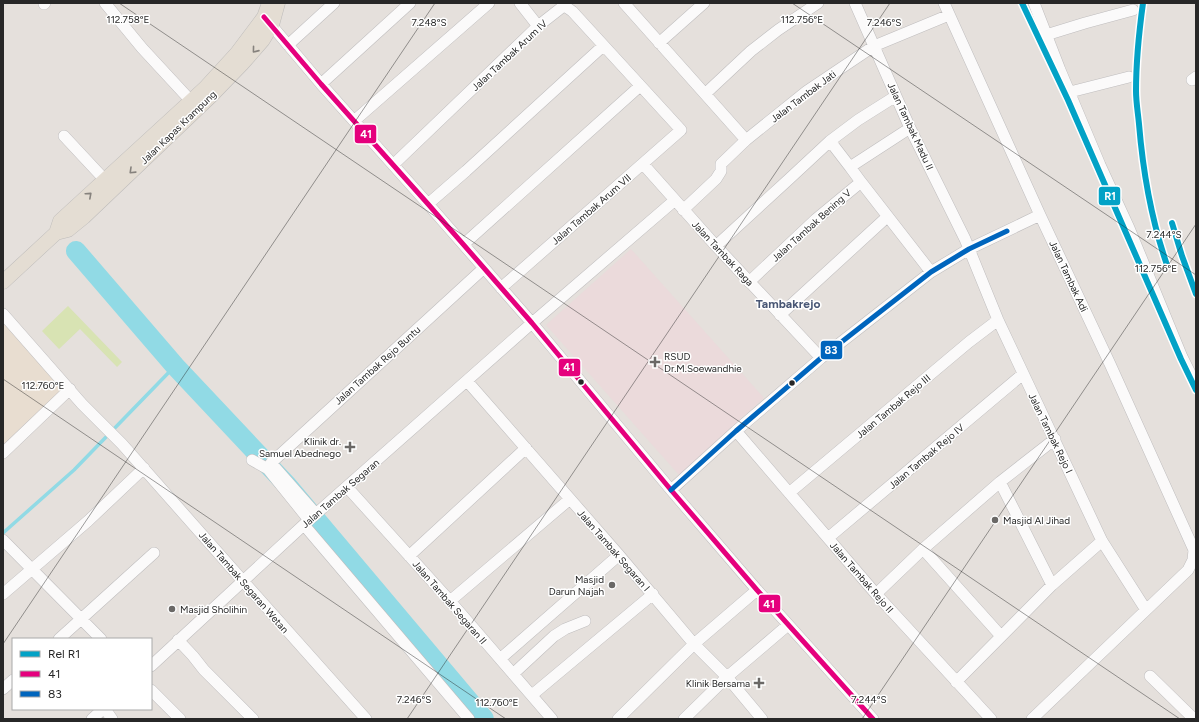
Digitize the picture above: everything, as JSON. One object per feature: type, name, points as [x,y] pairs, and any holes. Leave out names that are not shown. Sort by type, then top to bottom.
[{"type":"main road","name":"Jalan Kapas Krampung","points":[[3,282],[56,233],[68,230],[84,217],[207,100],[242,64],[263,40],[268,21],[269,3]]},
{"type":"main road","name":"Jalan Kapas Krampung","points":[[56,233],[60,221],[191,101],[218,74],[268,21],[278,3]]},
{"type":"street","points":[[105,3],[142,48],[191,101]]},
{"type":"street","points":[[288,45],[334,3]]},
{"type":"street","points":[[321,84],[410,3]]},
{"type":"street","points":[[354,121],[488,3]]},
{"type":"street","points":[[520,3],[538,26]]},
{"type":"street","points":[[624,3],[658,43],[746,140]]},
{"type":"street","points":[[658,43],[704,3]]},
{"type":"street","points":[[705,94],[751,51],[778,30],[818,3]]},
{"type":"street","name":"Jalan Tambak Madu II","points":[[855,3],[910,128],[969,249]]},
{"type":"street","name":"Jalan Tambak Adi","points":[[944,3],[1194,550],[1193,560],[1188,570],[1174,585],[1146,610]]},
{"type":"street","points":[[1034,3],[1100,165],[1132,235],[1182,356],[1196,385]]},
{"type":"street","name":"Jalan Tambak Arum IV","points":[[393,165],[538,26],[561,8],[566,7],[573,12],[681,130]]},
{"type":"street","points":[[1046,35],[1133,10]]},
{"type":"street","name":"Jalan Tambak Jati","points":[[683,210],[716,179],[721,171],[722,164],[746,140],[807,91],[874,46],[949,15]]},
{"type":"street","points":[[268,21],[321,84],[464,244],[532,323],[671,490],[757,590],[873,719]]},
{"type":"street","points":[[428,204],[603,46]]},
{"type":"street","points":[[1070,92],[1129,77]]},
{"type":"street","points":[[464,244],[640,86]]},
{"type":"street","points":[[716,246],[830,141],[858,120],[896,96]]},
{"type":"street","points":[[850,167],[910,128]]},
{"type":"street","name":"Jalan Tambak Arum VII","points":[[501,288],[681,130]]},
{"type":"street","points":[[64,136],[105,180]]},
{"type":"street","name":"Jalan Tambak Bening V","points":[[749,282],[815,220],[861,182],[830,141]]},
{"type":"street","name":"Jalan Tambak Raga","points":[[643,164],[749,282],[821,358]]},
{"type":"street","points":[[861,182],[931,272]]},
{"type":"street","points":[[532,323],[675,200]]},
{"type":"street","points":[[671,490],[736,431],[821,358],[931,272],[969,249],[1040,214]]},
{"type":"street","points":[[780,315],[887,217]]},
{"type":"street","name":"Jalan Tambak Rejo I","points":[[969,249],[998,320],[1102,541],[1146,610]]},
{"type":"street","name":"Jalan Tambak Rejo Buntu","points":[[309,520],[290,485],[271,463],[484,268]]},
{"type":"street","points":[[3,314],[70,389],[3,453]]},
{"type":"street","name":"Jalan Tambak Rejo III","points":[[789,493],[969,342],[998,320]]},
{"type":"street","name":"Jalan Tambak Segaran","points":[[152,665],[309,520],[532,323]]},
{"type":"street","name":"Jalan Tambak Rejo IV","points":[[828,538],[1023,374]]},
{"type":"street","name":"Jalan Tambak Segaran I","points":[[467,381],[619,554],[694,644],[727,677],[762,719]]},
{"type":"street","name":"Jalan Tambak Segaran Wetan","points":[[70,389],[82,404],[144,468],[366,719]]},
{"type":"street","name":"Jalan Tambak Rejo II","points":[[736,431],[876,594],[991,719]]},
{"type":"street","points":[[876,594],[923,549],[1000,482],[1055,439]]},
{"type":"street","points":[[409,556],[526,448]]},
{"type":"street","points":[[252,460],[268,469],[469,719]]},
{"type":"street","points":[[3,594],[88,521],[144,468]]},
{"type":"street","points":[[1000,482],[1052,585]]},
{"type":"street","name":"Jalan Tambak Segaran II","points":[[347,487],[450,601],[552,719]]},
{"type":"street","points":[[450,601],[570,499]]},
{"type":"street","points":[[3,540],[100,638]]},
{"type":"street","points":[[956,682],[1052,585],[1102,541]]},
{"type":"street","points":[[923,549],[1001,636]]},
{"type":"street","points":[[61,638],[154,554]]},
{"type":"street","points":[[500,659],[619,554]]},
{"type":"street","points":[[618,719],[694,644],[757,590]]},
{"type":"street","points":[[532,696],[653,594]]},
{"type":"street","points":[[1032,719],[1146,610]]},
{"type":"street","points":[[513,674],[554,636],[565,629],[585,621]]},
{"type":"street","points":[[684,719],[727,677],[788,625]]},
{"type":"street","points":[[178,640],[204,670],[253,719]]},
{"type":"street","points":[[1150,676],[1194,719]]},
{"type":"street","points":[[3,689],[12,681]]},
{"type":"street","points":[[152,691],[180,719]]},
{"type":"street","points":[[92,719],[103,710]]},
{"type":"street","points":[[105,710],[112,719]]},
{"type":"shaded area","name":"RSUD Dr.M.Soewandhie","points":[[631,249],[764,398],[679,475],[546,325]]},
{"type":"shaded area","points":[[3,323],[65,391],[3,448]]},
{"type":"green space","points":[[68,306],[122,362],[117,367],[80,329],[59,349],[42,331]]},
{"type":"waterway","points":[[76,251],[175,366],[286,484],[484,719]]},
{"type":"waterway","points":[[3,533],[74,470],[175,366]]},
{"type":"rail line","name":"R1","points":[[1022,3],[1068,100],[1181,359],[1196,390]]},
{"type":"rail line","name":"R1","points":[[1143,3],[1137,58],[1137,103],[1148,195],[1156,230],[1167,265]]},
{"type":"rail line","name":"R1","points":[[1172,223],[1196,294]]},
{"type":"transit line","name":"41","points":[[264,17],[321,84],[532,323],[671,490],[757,590],[873,719]]},
{"type":"transit line","name":"83","points":[[671,490],[736,431],[821,358],[931,272],[969,249],[1007,231]]},
{"type":"place","name":"RSUD Dr.M.Soewandhie","points":[[655,362]]},
{"type":"place","name":"Klinik dr. Samuel Abednego","points":[[350,447]]},
{"type":"place","name":"Masjid Al Jihad","points":[[995,520]]},
{"type":"place","name":"Masjid Darun Najah","points":[[612,585]]},
{"type":"place","name":"Masjid Sholihin","points":[[172,609]]},
{"type":"place","name":"Klinik Bersama","points":[[759,683]]},
{"type":"district","name":"Tambakrejo","points":[[788,304]]}]
